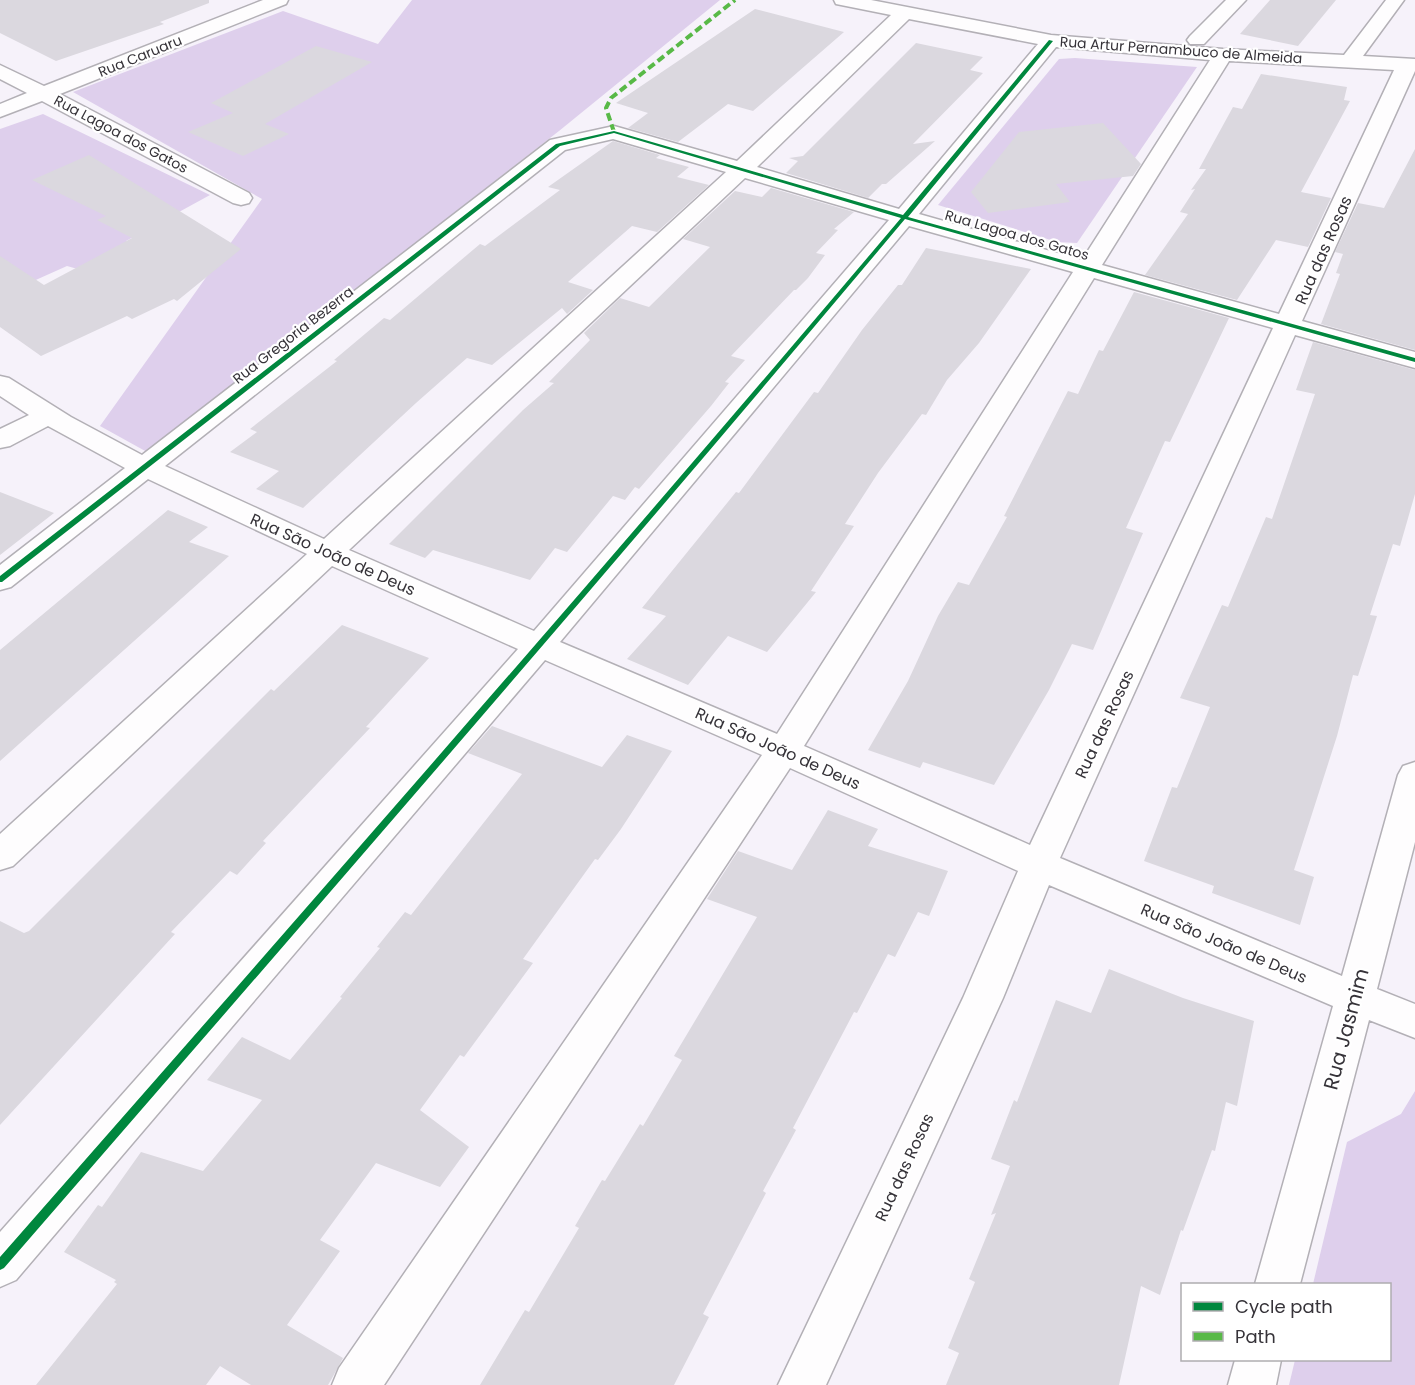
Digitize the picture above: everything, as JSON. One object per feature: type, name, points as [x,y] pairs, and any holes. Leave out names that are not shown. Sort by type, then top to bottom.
[{"type":"street","name":"Rua Caruaru","points":[[0,111],[279,0]]},
{"type":"street","name":"Rua Artur Pernambuco de Almeida","points":[[843,0],[1051,41],[1210,47],[1350,61],[1411,64]]},
{"type":"street","points":[[356,1385],[784,750],[1089,269],[1238,0]]},
{"type":"street","points":[[1350,61],[1395,0]]},
{"type":"street","points":[[0,856],[742,169],[905,12]]},
{"type":"street","points":[[0,1265],[540,645],[906,218],[1051,41]]},
{"type":"street","name":"Rua das Rosas","points":[[802,1385],[983,998],[1039,865],[1411,64]]},
{"type":"street","name":"Rua Lagoa dos Gatos","points":[[0,71],[242,198]]},
{"type":"street","name":"Rua Lagoa dos Gatos","points":[[614,132],[906,218],[1415,360]]},
{"type":"street","name":"Rua Gregoria Bezerra","points":[[0,580],[558,145],[614,132]]},
{"type":"street","name":"Rua São João de Deus","points":[[0,384],[47,416],[145,468],[328,553],[784,750],[1039,865],[1354,998],[1415,1021]]},
{"type":"street","points":[[0,440],[47,416]]},
{"type":"street","name":"Rua Jasmim","points":[[1278,1283],[1415,775]]},
{"type":"street","points":[[1252,1385],[1258,1361]]},
{"type":"shaded area","points":[[412,0],[720,0],[559,131],[147,452],[100,426],[262,199],[73,92],[283,11],[378,44]]},
{"type":"shaded area","points":[[1075,58],[1197,67],[1077,243],[1057,242],[938,205],[1059,59]]},
{"type":"shaded area","points":[[43,114],[210,195],[126,241],[131,284],[67,266],[0,296],[0,129]]},
{"type":"shaded area","points":[[1415,1091],[1415,1385],[1289,1385],[1295,1361],[1391,1361],[1391,1283],[1313,1283],[1347,1142],[1401,1114]]},
{"type":"building","points":[[0,0],[209,0],[209,3],[160,22],[164,24],[56,61],[0,33]]},
{"type":"building","points":[[1270,0],[1336,0],[1298,46],[1240,34]]},
{"type":"building","points":[[755,9],[844,32],[753,111],[728,104],[678,142],[628,128],[648,113],[616,103]]},
{"type":"building","points":[[916,43],[983,57],[970,70],[983,73],[913,144],[935,141],[868,198],[786,173],[798,161],[789,158],[803,156]]},
{"type":"building","points":[[316,46],[372,62],[265,124],[289,134],[243,156],[188,132],[233,113],[211,103]]},
{"type":"building","points":[[1261,74],[1347,87],[1344,100],[1350,101],[1301,192],[1331,198],[1308,247],[1276,240],[1237,300],[1145,275],[1188,214],[1180,212],[1195,189],[1191,190],[1206,169],[1199,169],[1233,107],[1242,109]]},
{"type":"building","points":[[1103,123],[1141,164],[1133,176],[1056,184],[1070,202],[988,213],[971,192],[1019,132]]},
{"type":"building","points":[[613,141],[660,155],[656,158],[689,167],[677,177],[709,185],[657,232],[632,226],[568,282],[593,290],[567,314],[562,308],[492,365],[467,358],[303,508],[256,489],[279,471],[230,452],[257,432],[250,429],[337,361],[334,360],[384,318],[390,320],[480,244],[485,246],[560,190],[548,187]]},
{"type":"building","points":[[1415,149],[1415,350],[1321,324],[1340,274],[1336,273],[1343,254],[1335,252],[1358,203],[1384,208]]},
{"type":"building","points":[[89,155],[241,249],[177,301],[174,299],[132,319],[127,316],[41,356],[0,327],[0,256],[44,285],[132,238],[97,220],[106,216],[32,180]]},
{"type":"building","points":[[771,188],[854,212],[834,229],[838,230],[816,253],[825,255],[808,278],[731,356],[745,360],[725,382],[729,383],[711,406],[639,489],[635,487],[625,500],[613,496],[567,552],[555,548],[530,580],[433,550],[425,558],[389,544],[523,410],[554,383],[549,382],[590,340],[584,333],[620,298],[649,307],[710,247],[683,239],[735,191],[762,197]]},
{"type":"building","points":[[926,248],[1031,269],[979,343],[947,380],[926,415],[922,414],[878,473],[845,524],[854,526],[811,591],[816,592],[767,652],[728,636],[688,685],[627,659],[666,616],[642,608],[736,492],[739,493],[814,392],[818,393],[862,330],[898,285],[902,285]]},
{"type":"building","points":[[1134,292],[1229,318],[1170,442],[1165,441],[1126,528],[1143,533],[1093,650],[1072,644],[1049,690],[994,785],[923,762],[920,768],[868,750],[908,681],[938,616],[958,582],[969,585],[1007,517],[1004,516],[1068,391],[1078,394],[1099,350],[1103,351]]},
{"type":"building","points":[[1313,342],[1415,370],[1415,494],[1400,546],[1393,544],[1370,615],[1377,616],[1358,676],[1353,675],[1337,736],[1294,870],[1314,877],[1300,925],[1212,893],[1214,886],[1144,861],[1172,787],[1177,788],[1210,707],[1180,698],[1222,605],[1228,607],[1266,517],[1272,519],[1315,394],[1296,390]]},
{"type":"building","points":[[0,492],[54,513],[0,555]]},
{"type":"building","points":[[168,510],[208,527],[189,542],[229,556],[0,761],[0,650]]},
{"type":"building","points":[[342,625],[429,658],[366,727],[370,728],[263,841],[266,843],[237,875],[230,871],[171,932],[175,934],[0,1125],[0,921],[24,933],[29,931],[271,689],[274,691]]},
{"type":"building","points":[[492,726],[602,767],[627,735],[672,751],[621,829],[598,860],[595,859],[523,959],[533,963],[464,1057],[460,1055],[420,1110],[469,1147],[440,1187],[376,1163],[320,1240],[340,1251],[287,1325],[343,1358],[328,1385],[251,1385],[220,1366],[206,1385],[36,1385],[117,1284],[114,1282],[116,1280],[64,1252],[98,1205],[102,1207],[141,1152],[203,1171],[262,1100],[207,1080],[242,1037],[290,1060],[342,998],[340,997],[380,948],[377,947],[405,912],[411,915],[522,774],[468,753]]},
{"type":"building","points":[[828,810],[878,829],[868,846],[948,871],[929,916],[918,912],[895,957],[888,954],[857,1013],[854,1012],[793,1128],[796,1130],[763,1191],[766,1193],[703,1314],[709,1317],[674,1385],[480,1385],[525,1310],[529,1312],[579,1228],[575,1226],[602,1180],[605,1181],[640,1124],[643,1126],[682,1060],[674,1056],[757,917],[707,899],[738,851],[792,870]]},
{"type":"building","points":[[1109,969],[1183,998],[1254,1021],[1237,1106],[1226,1102],[1215,1151],[1212,1150],[1183,1231],[1181,1230],[1160,1295],[1141,1286],[1119,1385],[946,1385],[959,1353],[948,1348],[975,1282],[969,1279],[996,1213],[991,1215],[1010,1166],[991,1159],[1014,1100],[1017,1102],[1056,1000],[1091,1013]]},
{"type":"marked path","points":[[614,132],[606,108],[611,98],[735,0]]},
{"type":"cycle path","points":[[0,1265],[661,504],[1051,41]]},
{"type":"cycle path","points":[[0,580],[558,145],[614,132],[906,218],[1415,360]]}]
